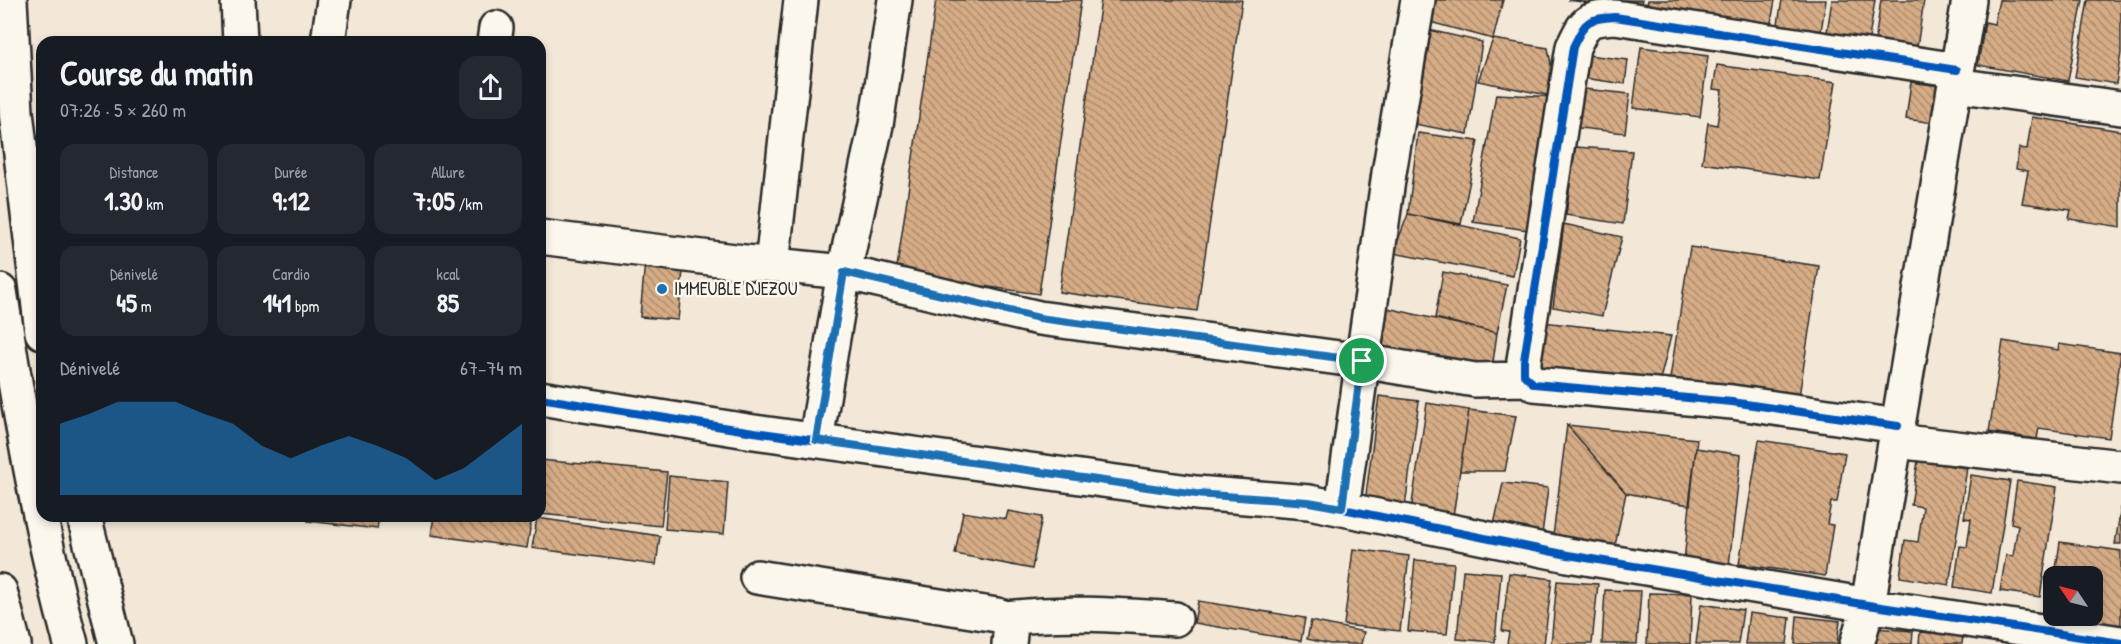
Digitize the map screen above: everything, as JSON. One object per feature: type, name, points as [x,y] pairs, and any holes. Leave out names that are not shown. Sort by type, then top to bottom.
[{"type":"street","points":[[10,0],[16,112],[36,281]]},
{"type":"street","points":[[238,0],[240,36]]},
{"type":"street","points":[[329,36],[334,0]]},
{"type":"street","points":[[772,265],[801,0]]},
{"type":"street","points":[[816,440],[844,272],[876,125],[895,0]]},
{"type":"street","points":[[1342,508],[1389,173],[1418,0]]},
{"type":"street","points":[[1857,644],[1868,605],[1969,0]]},
{"type":"street","points":[[2121,108],[1615,17],[1594,18],[1587,23],[1573,47],[1524,360],[1524,375],[1534,384],[1732,402],[1897,434],[2121,467]]},
{"type":"street","points":[[546,238],[844,272],[1039,318],[1362,361],[1475,380],[1527,379]]},
{"type":"street","points":[[0,291],[22,432],[36,495]]},
{"type":"street","points":[[546,399],[1196,494],[1309,502],[1568,555],[1868,605],[2121,643]]},
{"type":"street","points":[[42,522],[71,644]]},
{"type":"street","points":[[86,522],[116,644]]},
{"type":"street","points":[[757,577],[1008,631],[1046,613],[1091,613],[1175,619]]},
{"type":"street","points":[[0,591],[14,644]]},
{"type":"building","points":[[936,0],[1081,0],[1039,294],[896,274]]},
{"type":"building","points":[[1101,0],[1242,0],[1197,311],[1059,292]]},
{"type":"building","points":[[1429,0],[1503,0],[1493,39],[1426,21]]},
{"type":"building","points":[[1568,0],[1642,0],[1639,17],[1588,10],[1589,3]]},
{"type":"building","points":[[1648,0],[1775,0],[1768,40],[1645,18]]},
{"type":"building","points":[[1782,0],[1826,0],[1819,43],[1776,36]]},
{"type":"building","points":[[1832,0],[1875,0],[1867,51],[1825,45]]},
{"type":"building","points":[[1881,0],[1924,0],[1916,54],[1874,48]]},
{"type":"building","points":[[1999,0],[2083,0],[2068,81],[1978,65],[1985,22],[1994,24]]},
{"type":"building","points":[[2088,0],[2121,0],[2121,53],[2116,84],[2075,77]]},
{"type":"building","points":[[1429,30],[1482,42],[1468,134],[1414,124]]},
{"type":"building","points":[[1493,39],[1548,48],[1557,97],[1478,81]]},
{"type":"building","points":[[1641,47],[1708,56],[1700,117],[1633,108]]},
{"type":"building","points":[[1579,54],[1628,60],[1625,84],[1576,77]]},
{"type":"building","points":[[1717,65],[1836,82],[1820,180],[1702,163],[1708,123],[1717,125],[1722,90],[1713,89]]},
{"type":"building","points":[[1911,82],[1940,86],[1934,123],[1906,119]]},
{"type":"building","points":[[1575,88],[1630,94],[1625,133],[1571,127]]},
{"type":"building","points":[[1496,94],[1557,97],[1534,231],[1473,222]]},
{"type":"building","points":[[2032,117],[2121,131],[2121,227],[2069,219],[2071,210],[2022,203],[2028,171],[2016,169],[2019,148],[2027,149]]},
{"type":"building","points":[[1418,133],[1478,141],[1461,224],[1408,214]]},
{"type":"building","points":[[1575,147],[1632,151],[1623,224],[1566,215]]},
{"type":"building","points":[[1408,214],[1520,238],[1513,276],[1393,253]]},
{"type":"building","points":[[1564,224],[1622,237],[1602,316],[1553,307]]},
{"type":"building","points":[[1690,247],[1819,266],[1798,403],[1669,385]]},
{"type":"building","name":"IMMEUBLE DJEZOU","points":[[645,261],[684,261],[678,320],[640,317]]},
{"type":"building","points":[[1443,272],[1507,285],[1497,333],[1435,318]]},
{"type":"building","points":[[1383,307],[1497,333],[1492,369],[1378,346]]},
{"type":"building","points":[[1542,322],[1671,336],[1658,388],[1541,369]]},
{"type":"building","points":[[2003,341],[2058,350],[2059,344],[2121,353],[2109,438],[2039,428],[2037,439],[1989,432]]},
{"type":"building","points":[[1379,396],[1419,401],[1405,507],[1365,502]]},
{"type":"building","points":[[1427,403],[1469,410],[1452,523],[1410,517]]},
{"type":"building","points":[[1469,410],[1516,416],[1505,471],[1460,471]]},
{"type":"building","points":[[1567,425],[1626,493],[1615,546],[1553,536]]},
{"type":"building","points":[[1567,425],[1697,439],[1689,505],[1626,493]]},
{"type":"building","points":[[1759,440],[1845,453],[1837,502],[1831,502],[1827,524],[1833,525],[1825,576],[1739,564]]},
{"type":"building","points":[[1696,448],[1741,455],[1729,566],[1684,561]]},
{"type":"building","points":[[546,461],[667,472],[661,526],[546,515]]},
{"type":"building","points":[[1918,461],[1967,468],[1949,585],[1900,577],[1905,540],[1918,542],[1923,507],[1911,505]]},
{"type":"building","points":[[1971,475],[2010,481],[1992,593],[1954,587],[1960,546],[1967,547],[1971,519],[1964,518]]},
{"type":"building","points":[[669,476],[728,482],[724,534],[665,529]]},
{"type":"building","points":[[2017,481],[2057,487],[2040,597],[2000,591],[2006,555],[2013,556],[2018,525],[2011,523]]},
{"type":"building","points":[[1503,483],[1548,488],[1541,542],[1492,534]]},
{"type":"building","points":[[2121,507],[2121,544],[2115,544]]},
{"type":"building","points":[[1008,511],[1042,517],[1032,569],[955,554],[963,512],[1006,519]]},
{"type":"building","points":[[546,519],[660,536],[656,565],[532,548],[536,522],[546,522]]},
{"type":"building","points":[[317,522],[378,522],[377,529]]},
{"type":"building","points":[[433,522],[531,522],[527,548],[431,535]]},
{"type":"building","points":[[2060,542],[2121,551],[2121,626],[2103,623],[2103,566],[2056,566]]},
{"type":"building","points":[[1353,549],[1409,556],[1400,631],[1344,625]]},
{"type":"building","points":[[1415,560],[1454,563],[1447,634],[1408,631]]},
{"type":"building","points":[[1463,570],[1501,573],[1495,642],[1457,639]]},
{"type":"building","points":[[1509,573],[1552,579],[1544,644],[1507,644],[1509,632],[1502,631]]},
{"type":"building","points":[[1557,581],[1598,584],[1592,644],[1551,644]]},
{"type":"building","points":[[1605,590],[1641,591],[1637,644],[1602,644]]},
{"type":"building","points":[[1649,593],[1692,594],[1690,644],[1647,644]]},
{"type":"building","points":[[1198,601],[1305,618],[1301,641],[1194,623]]},
{"type":"building","points":[[1701,604],[1743,610],[1738,644],[1696,644]]},
{"type":"building","points":[[1749,613],[1790,618],[1787,644],[1745,644]]},
{"type":"building","points":[[1797,616],[1840,621],[1837,644],[1795,644]]},
{"type":"building","points":[[1311,621],[1364,632],[1361,644],[1330,644],[1307,639]]},
{"type":"building","points":[[1873,628],[1913,631],[1912,644],[1872,644]]},
{"type":"building","points":[[1920,632],[1963,636],[1962,644],[1919,644]]},
{"type":"cycle path","points":[[1898,426],[1732,402],[1534,384],[1524,375],[1524,360],[1573,47],[1588,23],[1615,17],[1957,70]]},
{"type":"cycle path","points":[[546,399],[754,432],[1196,493],[1309,502],[1568,555],[1868,605],[2121,643]]},
{"type":"place","name":"IMMEUBLE DJEZOU","points":[[662,289]]},
{"type":"route","points":[[844,272],[1039,318],[1362,361],[1342,508],[1309,502],[1196,494],[816,440],[844,272]]}]
